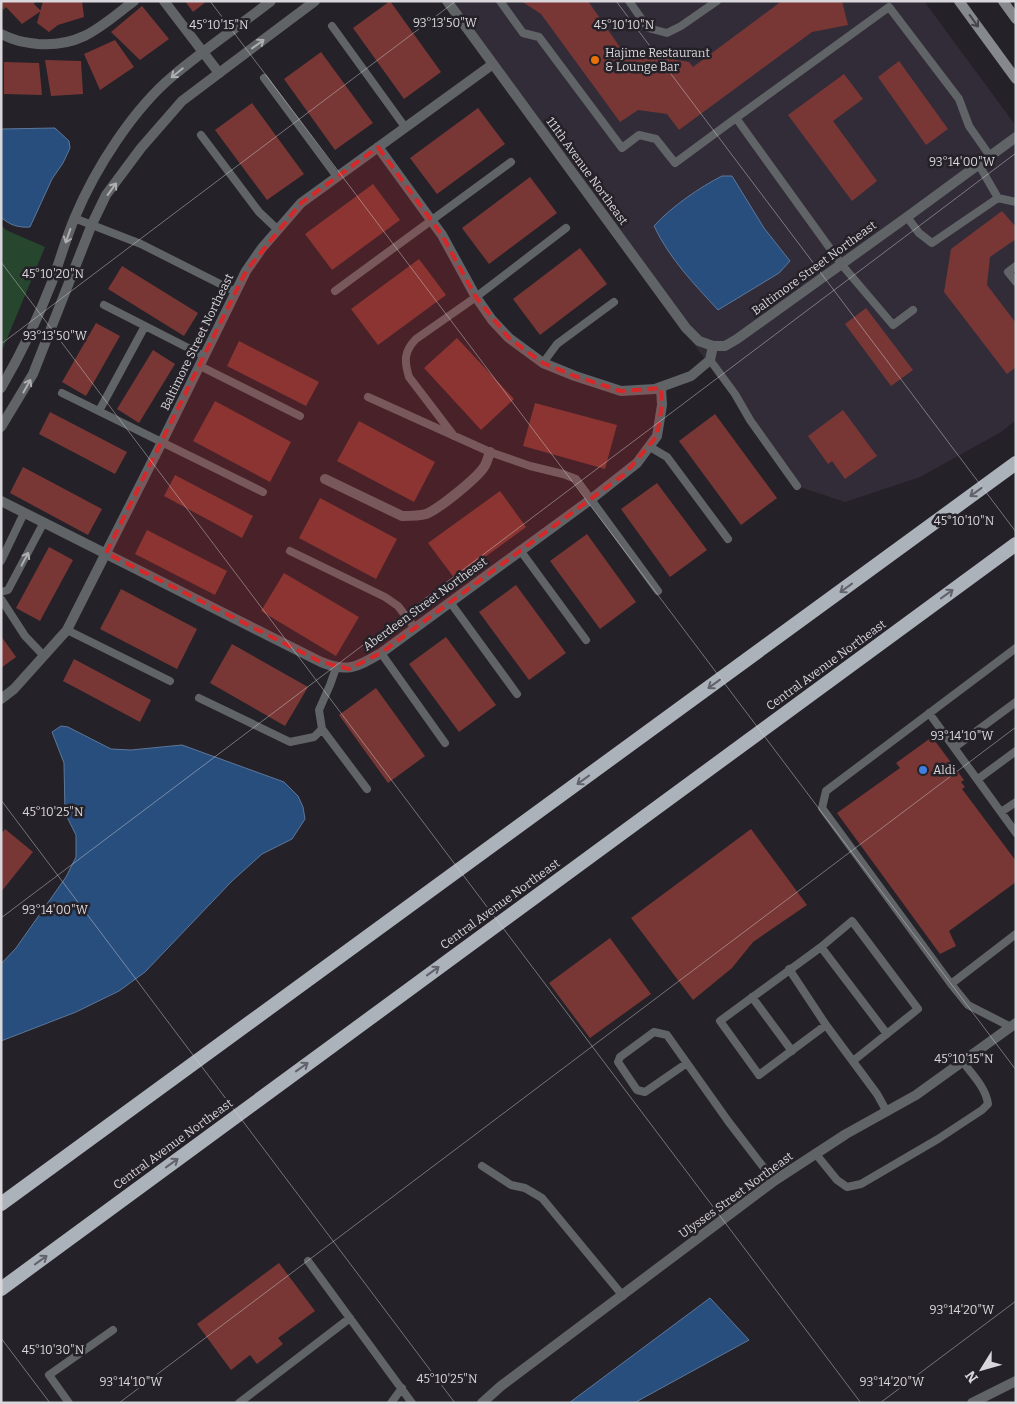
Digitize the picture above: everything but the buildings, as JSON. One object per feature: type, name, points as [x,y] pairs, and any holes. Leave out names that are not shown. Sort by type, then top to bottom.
[{"type":"highway","points":[[1,1204],[1016,463]]},
{"type":"highway","name":"Central Avenue Northeast","points":[[1,1288],[1016,544]]},
{"type":"main road","points":[[959,1],[1016,78]]},
{"type":"main road","points":[[1003,1],[1014,15]]},
{"type":"street","points":[[1,34],[16,42],[47,44],[74,41],[96,30],[134,1]]},
{"type":"street","points":[[164,1],[219,73]]},
{"type":"street","points":[[1,388],[26,343],[52,283],[74,218],[88,188],[123,132],[150,98],[173,75],[271,1]]},
{"type":"street","points":[[1,427],[33,374],[92,224],[106,196],[142,148],[182,101],[315,1]]},
{"type":"street","name":"111th Avenue Northeast","points":[[447,1],[686,328],[699,341],[713,346]]},
{"type":"street","name":"Baltimore Street Northeast","points":[[1,699],[14,689],[67,630],[246,271],[277,229],[301,203],[493,64]]},
{"type":"street","name":"Baltimore Street Northeast","points":[[713,346],[725,346],[737,339],[1016,137]]},
{"type":"street","points":[[378,147],[453,254],[476,297],[492,320],[509,338],[543,363],[575,376],[622,391],[661,388],[691,376],[710,360],[713,346]]},
{"type":"street","name":"Aberdeen Street Northeast","points":[[336,668],[349,668],[365,663],[381,653],[631,469],[657,436],[662,406],[661,388]]},
{"type":"street","points":[[325,479],[387,510],[402,516],[415,516],[427,513],[446,501],[477,476],[485,466],[490,452]]},
{"type":"street","points":[[1,501],[336,668]]},
{"type":"street","name":"Ulysses Street Northeast","points":[[482,1403],[501,1386],[774,1181],[815,1153],[916,1094],[1013,1025]]},
{"type":"street","points":[[972,1403],[1016,1381]]},
{"type":"lane","points":[[500,1],[523,33],[539,37],[622,148],[638,135],[656,139],[675,163],[802,68],[850,36],[888,4],[935,69],[959,98],[969,126],[990,156]]},
{"type":"lane","points":[[629,1],[648,28],[667,33],[682,26],[717,1]]},
{"type":"lane","points":[[332,26],[405,128]]},
{"type":"lane","points":[[264,78],[337,177]]},
{"type":"lane","points":[[736,118],[842,264],[893,324],[913,310]]},
{"type":"lane","points":[[202,135],[259,212],[277,229]]},
{"type":"lane","points":[[335,291],[511,162]]},
{"type":"lane","points":[[979,165],[998,198]]},
{"type":"lane","points":[[907,217],[919,233],[932,243],[998,198],[1016,202]]},
{"type":"lane","points":[[74,218],[141,244],[236,292]]},
{"type":"lane","points":[[455,437],[409,377],[405,366],[408,346],[566,228]]},
{"type":"lane","points":[[1016,266],[1008,272],[1016,282]]},
{"type":"lane","points":[[543,363],[557,344],[614,302]]},
{"type":"lane","points":[[104,306],[204,356]]},
{"type":"lane","points":[[99,411],[145,326]]},
{"type":"lane","points":[[710,360],[797,486]]},
{"type":"lane","points":[[200,366],[300,416]]},
{"type":"lane","points":[[62,393],[263,492]]},
{"type":"lane","points":[[368,396],[490,452],[576,479],[658,591]]},
{"type":"lane","points":[[650,447],[668,457],[728,539]]},
{"type":"lane","points":[[1,561],[24,512]]},
{"type":"lane","points":[[1,592],[8,590],[44,522]]},
{"type":"lane","points":[[520,550],[586,640]]},
{"type":"lane","points":[[290,551],[385,597],[398,606],[415,628]]},
{"type":"lane","points":[[1,600],[25,636],[44,656]]},
{"type":"lane","points":[[450,602],[517,694]]},
{"type":"lane","points":[[67,630],[170,681]]},
{"type":"lane","points":[[1013,1025],[968,1005],[822,808],[826,791],[1016,648]]},
{"type":"lane","points":[[381,653],[445,743]]},
{"type":"lane","points":[[336,668],[328,693],[319,710],[322,729],[366,789]]},
{"type":"lane","points":[[199,698],[290,742],[302,741],[314,736],[322,729]]},
{"type":"lane","points":[[955,747],[1016,702]]},
{"type":"lane","points":[[929,713],[1016,833]]},
{"type":"lane","points":[[978,779],[1016,751]]},
{"type":"lane","points":[[1001,812],[1016,802]]},
{"type":"lane","points":[[826,1025],[759,1075],[720,1020],[821,947],[852,921],[918,1009],[853,1061]]},
{"type":"lane","points":[[951,984],[1016,934]]},
{"type":"lane","points":[[821,947],[887,1034]]},
{"type":"lane","points":[[789,970],[826,1025],[877,1094],[887,1112]]},
{"type":"lane","points":[[752,997],[792,1051]]},
{"type":"lane","points":[[687,1063],[645,1092],[637,1090],[618,1062],[620,1057],[654,1032],[667,1035],[687,1063],[728,1121],[774,1181]]},
{"type":"lane","points":[[815,1153],[837,1180],[847,1187],[861,1184],[938,1139],[988,1104],[983,1089],[963,1062]]},
{"type":"lane","points":[[482,1166],[511,1185],[525,1188],[542,1198],[623,1296]]},
{"type":"lane","points":[[308,1262],[412,1403]]},
{"type":"lane","points":[[239,1403],[350,1318]]},
{"type":"lane","points":[[69,1403],[49,1375],[113,1330]]},
{"type":"lane","points":[[391,1403],[402,1388]]},
{"type":"highlighted area","points":[[378,147],[442,235],[476,297],[509,338],[543,363],[575,376],[621,391],[661,388],[662,405],[657,436],[625,474],[381,653],[349,669],[321,662],[106,553],[246,271],[301,203]]},
{"type":"shaded area","points":[[445,1],[924,1],[1016,126],[1016,420],[1001,432],[920,477],[845,502],[797,486]]},
{"type":"green space","points":[[1,225],[6,230],[45,247],[1,353]]},
{"type":"water","points":[[55,128],[69,141],[70,148],[52,179],[30,227],[11,224],[1,217],[1,129]]},
{"type":"water","points":[[722,176],[732,176],[764,228],[790,261],[779,273],[718,310],[675,260],[654,226],[686,198]]},
{"type":"water","points":[[61,726],[68,727],[111,749],[131,750],[182,745],[284,782],[298,796],[303,807],[305,819],[292,839],[262,854],[232,881],[145,972],[119,991],[76,1012],[1,1041],[1,964],[16,948],[66,877],[76,857],[76,835],[65,813],[64,763],[52,732]]},
{"type":"water","points":[[710,1298],[749,1340],[634,1403],[569,1403]]},
{"type":"place","name":"Hajime Restaurant & Lounge Bar","points":[[595,60]]},
{"type":"place","name":"Aldi","points":[[923,770]]}]
